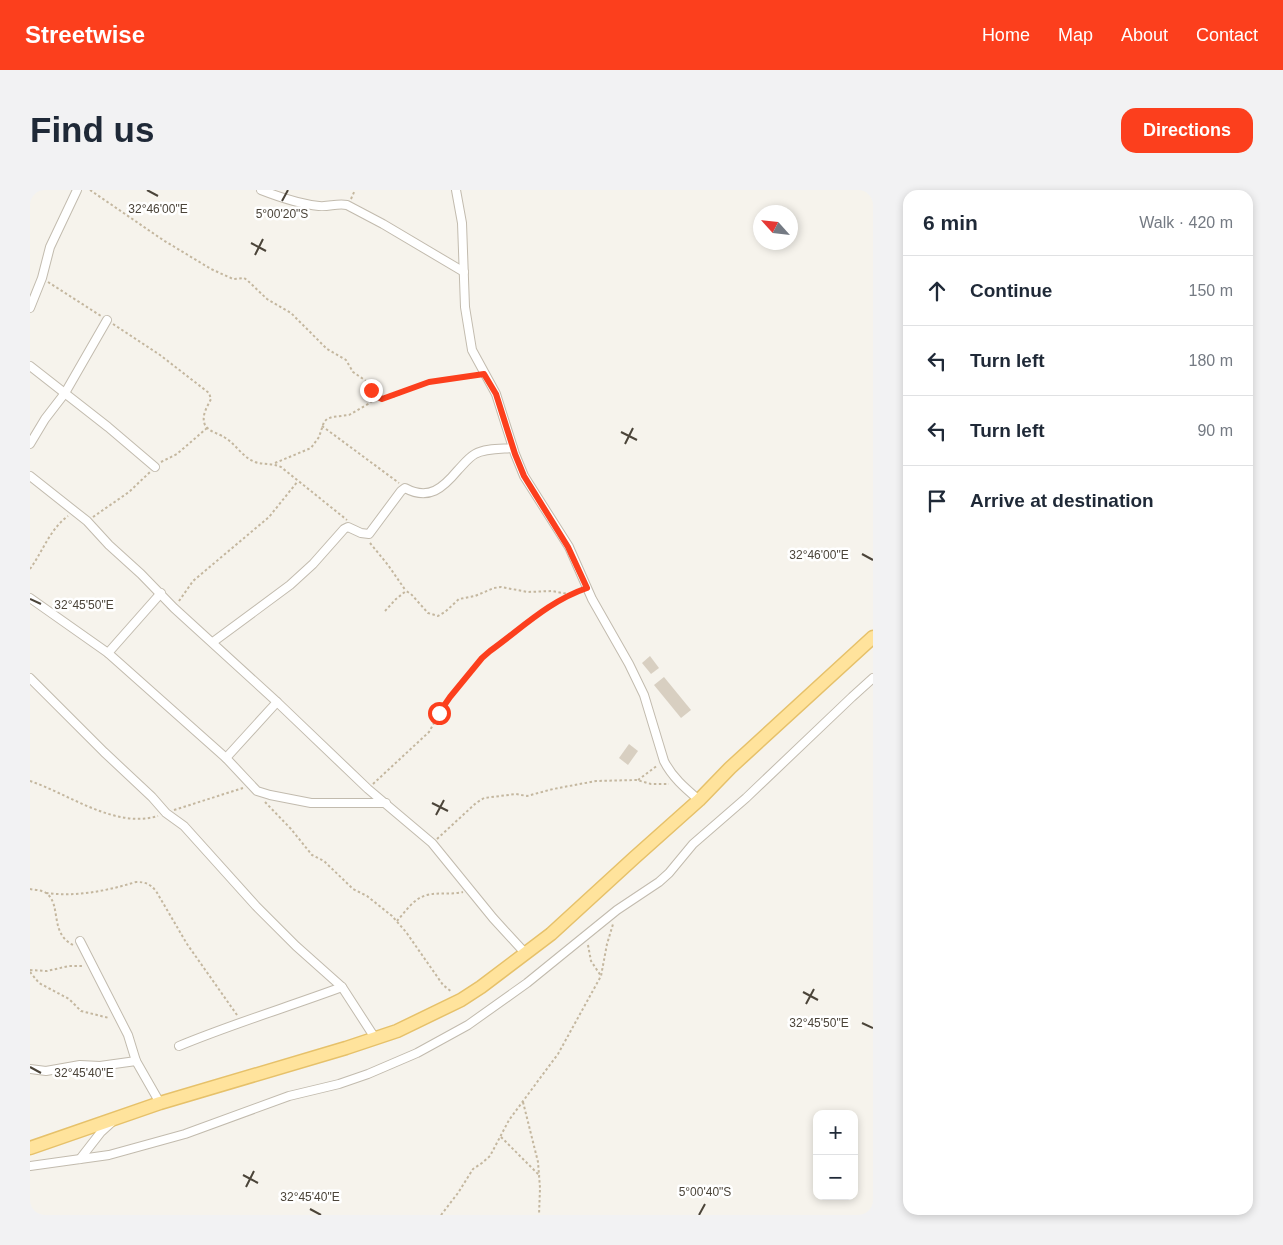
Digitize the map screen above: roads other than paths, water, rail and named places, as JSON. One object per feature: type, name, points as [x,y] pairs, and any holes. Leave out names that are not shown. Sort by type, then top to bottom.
[{"type":"main road","points":[[30,1148],[119,1116],[397,1031],[461,1000],[526,954],[563,924],[873,637]]},
{"type":"street","points":[[30,308],[42,278],[50,247],[77,190]]},
{"type":"street","points":[[261,190],[286,199],[318,206],[347,205],[464,272]]},
{"type":"street","points":[[456,190],[462,223],[465,307],[472,350],[496,394],[524,476],[568,547],[587,588],[644,695],[668,769],[678,782],[699,800]]},
{"type":"street","points":[[30,444],[45,419],[65,393],[107,320]]},
{"type":"street","points":[[30,366],[155,467]]},
{"type":"street","points":[[213,642],[278,596],[313,564],[338,535],[348,527],[369,534],[398,494],[406,488],[421,494],[431,493],[451,479],[476,453],[513,448]]},
{"type":"street","points":[[30,476],[87,521],[174,608],[213,642],[368,789],[432,843],[493,918],[526,954]]},
{"type":"street","points":[[108,653],[161,594]]},
{"type":"street","points":[[30,598],[108,653],[146,689],[226,758],[253,788],[262,793],[310,803],[386,803]]},
{"type":"street","points":[[30,678],[166,813],[184,826],[256,906],[342,987],[352,999],[375,1038]]},
{"type":"street","points":[[30,1166],[109,1155],[185,1134],[289,1096],[339,1084],[368,1074],[409,1057],[460,1030],[527,983],[587,934],[669,873],[693,844],[746,798],[873,678]]},
{"type":"street","points":[[226,758],[277,702]]},
{"type":"street","points":[[80,942],[128,1035],[136,1061],[160,1103]]},
{"type":"street","points":[[179,1046],[342,987]]},
{"type":"street","points":[[30,1069],[46,1071],[80,1065],[100,1066],[136,1061]]},
{"type":"street","points":[[80,1159],[100,1132],[119,1116]]}]
